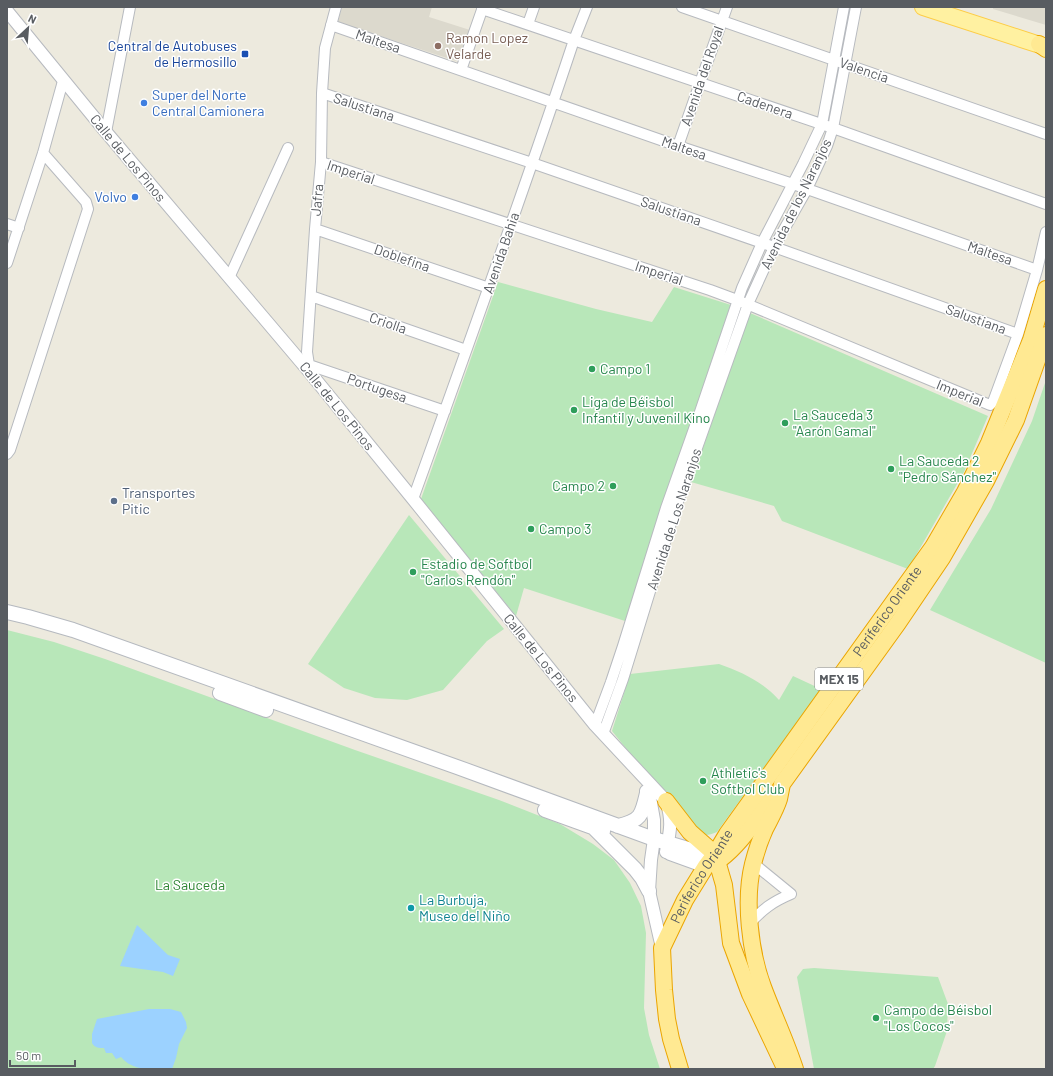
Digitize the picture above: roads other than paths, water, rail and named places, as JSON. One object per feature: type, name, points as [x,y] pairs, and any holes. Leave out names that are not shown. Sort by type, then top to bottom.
[{"type":"highway","name":"Periferico Oriente","points":[[680,1069],[667,1019],[662,948],[685,900],[713,860],[727,834],[936,541],[965,492],[991,437],[1031,340],[1046,289]]},
{"type":"highway","name":"Periferico Oriente","points":[[795,1069],[762,986],[755,960],[749,924],[750,876],[753,863],[764,831],[779,800],[782,784],[898,623],[942,558],[986,481],[1016,420],[1046,335]]},
{"type":"highway","points":[[713,860],[744,837],[776,788],[782,784]]},
{"type":"highway","points":[[666,802],[713,860],[724,885],[731,942],[750,994],[785,1069]]},
{"type":"main road","points":[[923,7],[1044,44]]},
{"type":"main road","points":[[956,7],[1044,44]]},
{"type":"main road","points":[[7,612],[28,616],[80,632],[618,826],[653,843]]},
{"type":"main road","points":[[7,622],[28,626],[103,650],[258,707],[428,766],[592,827],[667,848],[698,852],[713,860]]},
{"type":"main road","points":[[618,826],[635,821],[643,809],[647,793]]},
{"type":"main road","points":[[592,827],[634,869],[642,878],[649,891]]},
{"type":"street","points":[[106,132],[130,7]]},
{"type":"street","name":"Jafra","points":[[308,367],[307,352],[321,162],[322,93],[326,48],[336,7]]},
{"type":"street","points":[[528,24],[534,7]]},
{"type":"street","name":"Avenida Bahia","points":[[413,499],[489,288],[574,40],[587,7]]},
{"type":"street","name":"Valencia","points":[[682,7],[1046,134]]},
{"type":"street","name":"Avenida del Royal","points":[[678,146],[727,7]]},
{"type":"street","name":"Avenida de los Naranjos","points":[[737,300],[762,243],[822,124],[844,7]]},
{"type":"street","name":"Avenida de los Naranjos","points":[[748,304],[774,247],[807,189],[827,146],[833,128],[856,7]]},
{"type":"street","points":[[461,70],[483,8]]},
{"type":"street","name":"Cadenera","points":[[483,8],[822,124],[1046,204]]},
{"type":"street","name":"Calle de Los Pinos","points":[[7,11],[63,81],[229,278],[308,367],[599,729],[666,802]]},
{"type":"street","name":"Maltesa","points":[[331,25],[678,146],[793,184],[1037,270]]},
{"type":"street","points":[[7,263],[43,153],[63,81]]},
{"type":"street","name":"Salustiana","points":[[322,93],[532,163],[1018,334]]},
{"type":"street","points":[[229,278],[288,148]]},
{"type":"street","points":[[7,454],[10,450],[88,208],[86,202],[43,153]]},
{"type":"street","name":"Imperial","points":[[321,162],[710,290],[748,304],[990,405],[993,402],[1018,334]]},
{"type":"street","points":[[7,224],[19,228]]},
{"type":"street","name":"Doblefina","points":[[315,229],[489,288]]},
{"type":"street","points":[[1018,334],[1037,270],[1046,232]]},
{"type":"street","name":"Criolla","points":[[311,296],[466,350]]},
{"type":"street","name":"Avenida de Los Naranjos","points":[[599,729],[618,660],[681,479],[700,412],[737,300]]},
{"type":"street","name":"Avenida de Los Naranjos","points":[[681,479],[710,415],[748,304]]},
{"type":"street","name":"Portugesa","points":[[308,367],[445,411]]},
{"type":"street","points":[[639,773],[653,812],[653,843],[649,891],[662,948]]},
{"type":"street","points":[[666,802],[670,818],[667,848]]},
{"type":"street","points":[[749,924],[768,905],[791,894],[753,863]]},
{"type":"water","points":[[137,925],[168,955],[180,959],[173,976],[163,972],[120,966]]},
{"type":"water","points":[[149,1009],[170,1009],[181,1012],[186,1022],[187,1028],[179,1044],[172,1069],[144,1069],[126,1062],[121,1057],[116,1059],[112,1053],[106,1053],[104,1048],[99,1048],[93,1045],[92,1034],[97,1019]]},
{"type":"place","name":"Ramon Lopez Velarde","points":[[438,46]]},
{"type":"place","name":"Central de Autobuses de Hermosillo","points":[[245,54]]},
{"type":"place","name":"Super del Norte Central Camionera","points":[[144,103]]},
{"type":"place","name":"Volvo","points":[[135,197]]},
{"type":"place","name":"Campo 1","points":[[592,369]]},
{"type":"place","name":"Liga de Béisbol Infantil y Juvenil Kino","points":[[574,410]]},
{"type":"place","name":"La Sauceda 3 \"Aarón Gamal\"","points":[[785,423]]},
{"type":"place","name":"La Sauceda 2 \"Pedro Sánchez\"","points":[[891,469]]},
{"type":"place","name":"Campo 2","points":[[613,486]]},
{"type":"place","name":"Transportes Pitic","points":[[114,501]]},
{"type":"place","name":"Campo 3","points":[[531,529]]},
{"type":"place","name":"Estadio de Softbol \"Carlos Rendón\"","points":[[413,572]]},
{"type":"place","name":"Athletic's Softbol Club","points":[[703,781]]},
{"type":"place","name":"La Burbuja, Museo del Niño","points":[[411,908]]},
{"type":"place","name":"Campo de Béisbol \"Los Cocos\"","points":[[876,1018]]},
{"type":"park label","name":"La Sauceda","points":[[190,885]]}]
